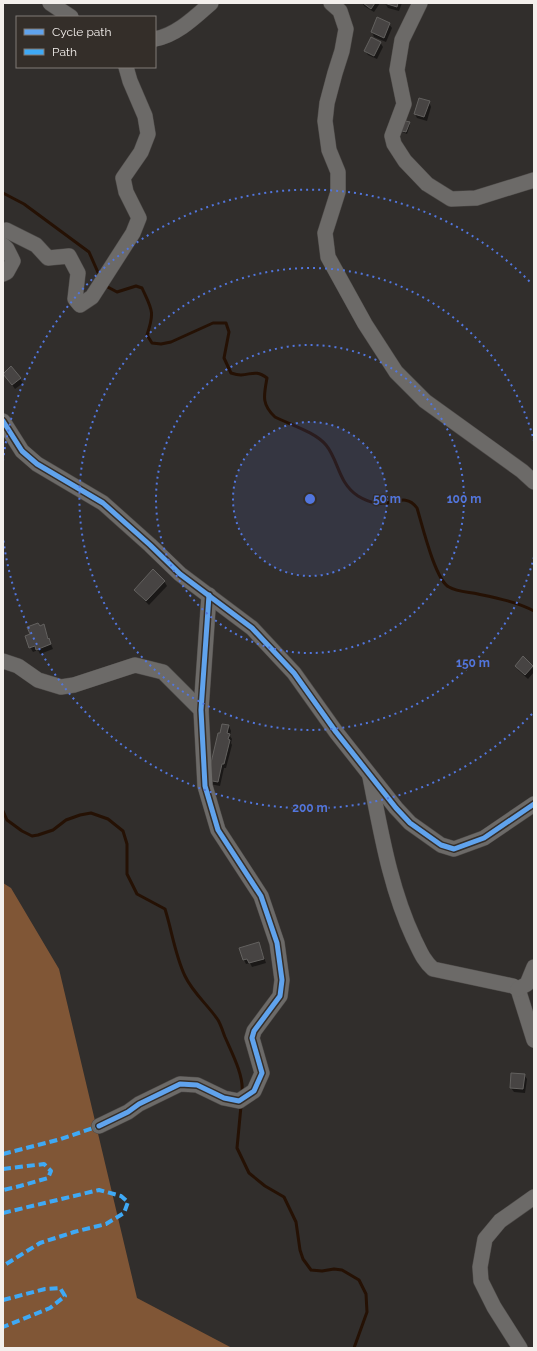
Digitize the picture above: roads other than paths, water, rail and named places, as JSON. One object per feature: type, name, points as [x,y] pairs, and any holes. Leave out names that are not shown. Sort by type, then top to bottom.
[{"type":"street","points":[[50,3],[70,16]]},
{"type":"street","points":[[156,39],[181,28],[211,3]]},
{"type":"street","points":[[420,3],[402,40],[397,70],[404,104],[392,136],[394,144],[405,161],[427,184],[451,199],[476,198],[534,180]]},
{"type":"street","points":[[340,6],[346,29],[342,51],[334,73],[327,103],[325,121],[329,150],[338,172],[338,192],[325,233],[328,258],[365,324],[396,372],[425,401],[522,471],[534,482]]},
{"type":"street","points":[[3,231],[6,230],[36,245],[48,258],[68,256],[78,273],[75,299],[80,305],[92,297],[133,233],[138,218],[126,192],[123,178],[141,152],[148,134],[145,116],[130,81],[126,68]]},
{"type":"street","points":[[3,245],[13,260],[8,272],[3,274]]},
{"type":"street","points":[[3,421],[22,451],[37,464],[103,503],[180,574],[252,628],[294,673],[336,732],[396,808],[410,823],[441,845],[454,849],[484,838],[534,804]]},
{"type":"street","points":[[99,1126],[180,1084],[197,1084],[224,1098],[239,1101],[254,1091],[262,1073],[252,1038],[254,1031],[280,996],[282,980],[278,943],[262,896],[218,830],[205,786],[201,710],[209,596]]},
{"type":"street","points":[[3,661],[18,666],[38,680],[61,687],[74,685],[135,665],[163,672],[201,710]]},
{"type":"street","points":[[369,774],[381,834],[395,888],[406,921],[425,962],[434,969],[513,986],[518,989],[534,1040]]},
{"type":"street","points":[[518,989],[527,984],[534,966]]},
{"type":"street","points":[[520,1348],[494,1306],[481,1281],[480,1267],[485,1239],[500,1221],[534,1197]]},
{"type":"waterway","points":[[3,193],[24,204],[89,252],[100,277]]},
{"type":"waterway","points":[[104,285],[117,292],[136,286],[142,288],[150,306],[152,315],[147,335],[152,343],[161,344],[171,342],[213,323],[226,323],[229,332],[224,358],[231,373],[241,375],[257,373],[267,378],[265,389],[267,408],[275,417],[316,436],[321,440],[330,451],[346,485],[351,491],[358,496],[375,503],[381,504],[403,500],[412,503],[417,508],[434,563],[439,574],[449,587],[463,592],[507,601],[534,611]]},
{"type":"waterway","points":[[3,811],[7,820],[32,836],[53,830],[66,820],[91,813],[108,819],[123,831],[127,844],[127,874],[137,894],[165,909],[176,951],[185,976],[192,988],[219,1022],[239,1072],[242,1092]]},
{"type":"waterway","points":[[241,1106],[237,1148],[249,1173],[265,1186],[284,1197],[296,1222],[300,1250],[303,1259],[311,1270],[342,1270],[359,1280],[366,1294],[367,1312],[354,1348]]}]
